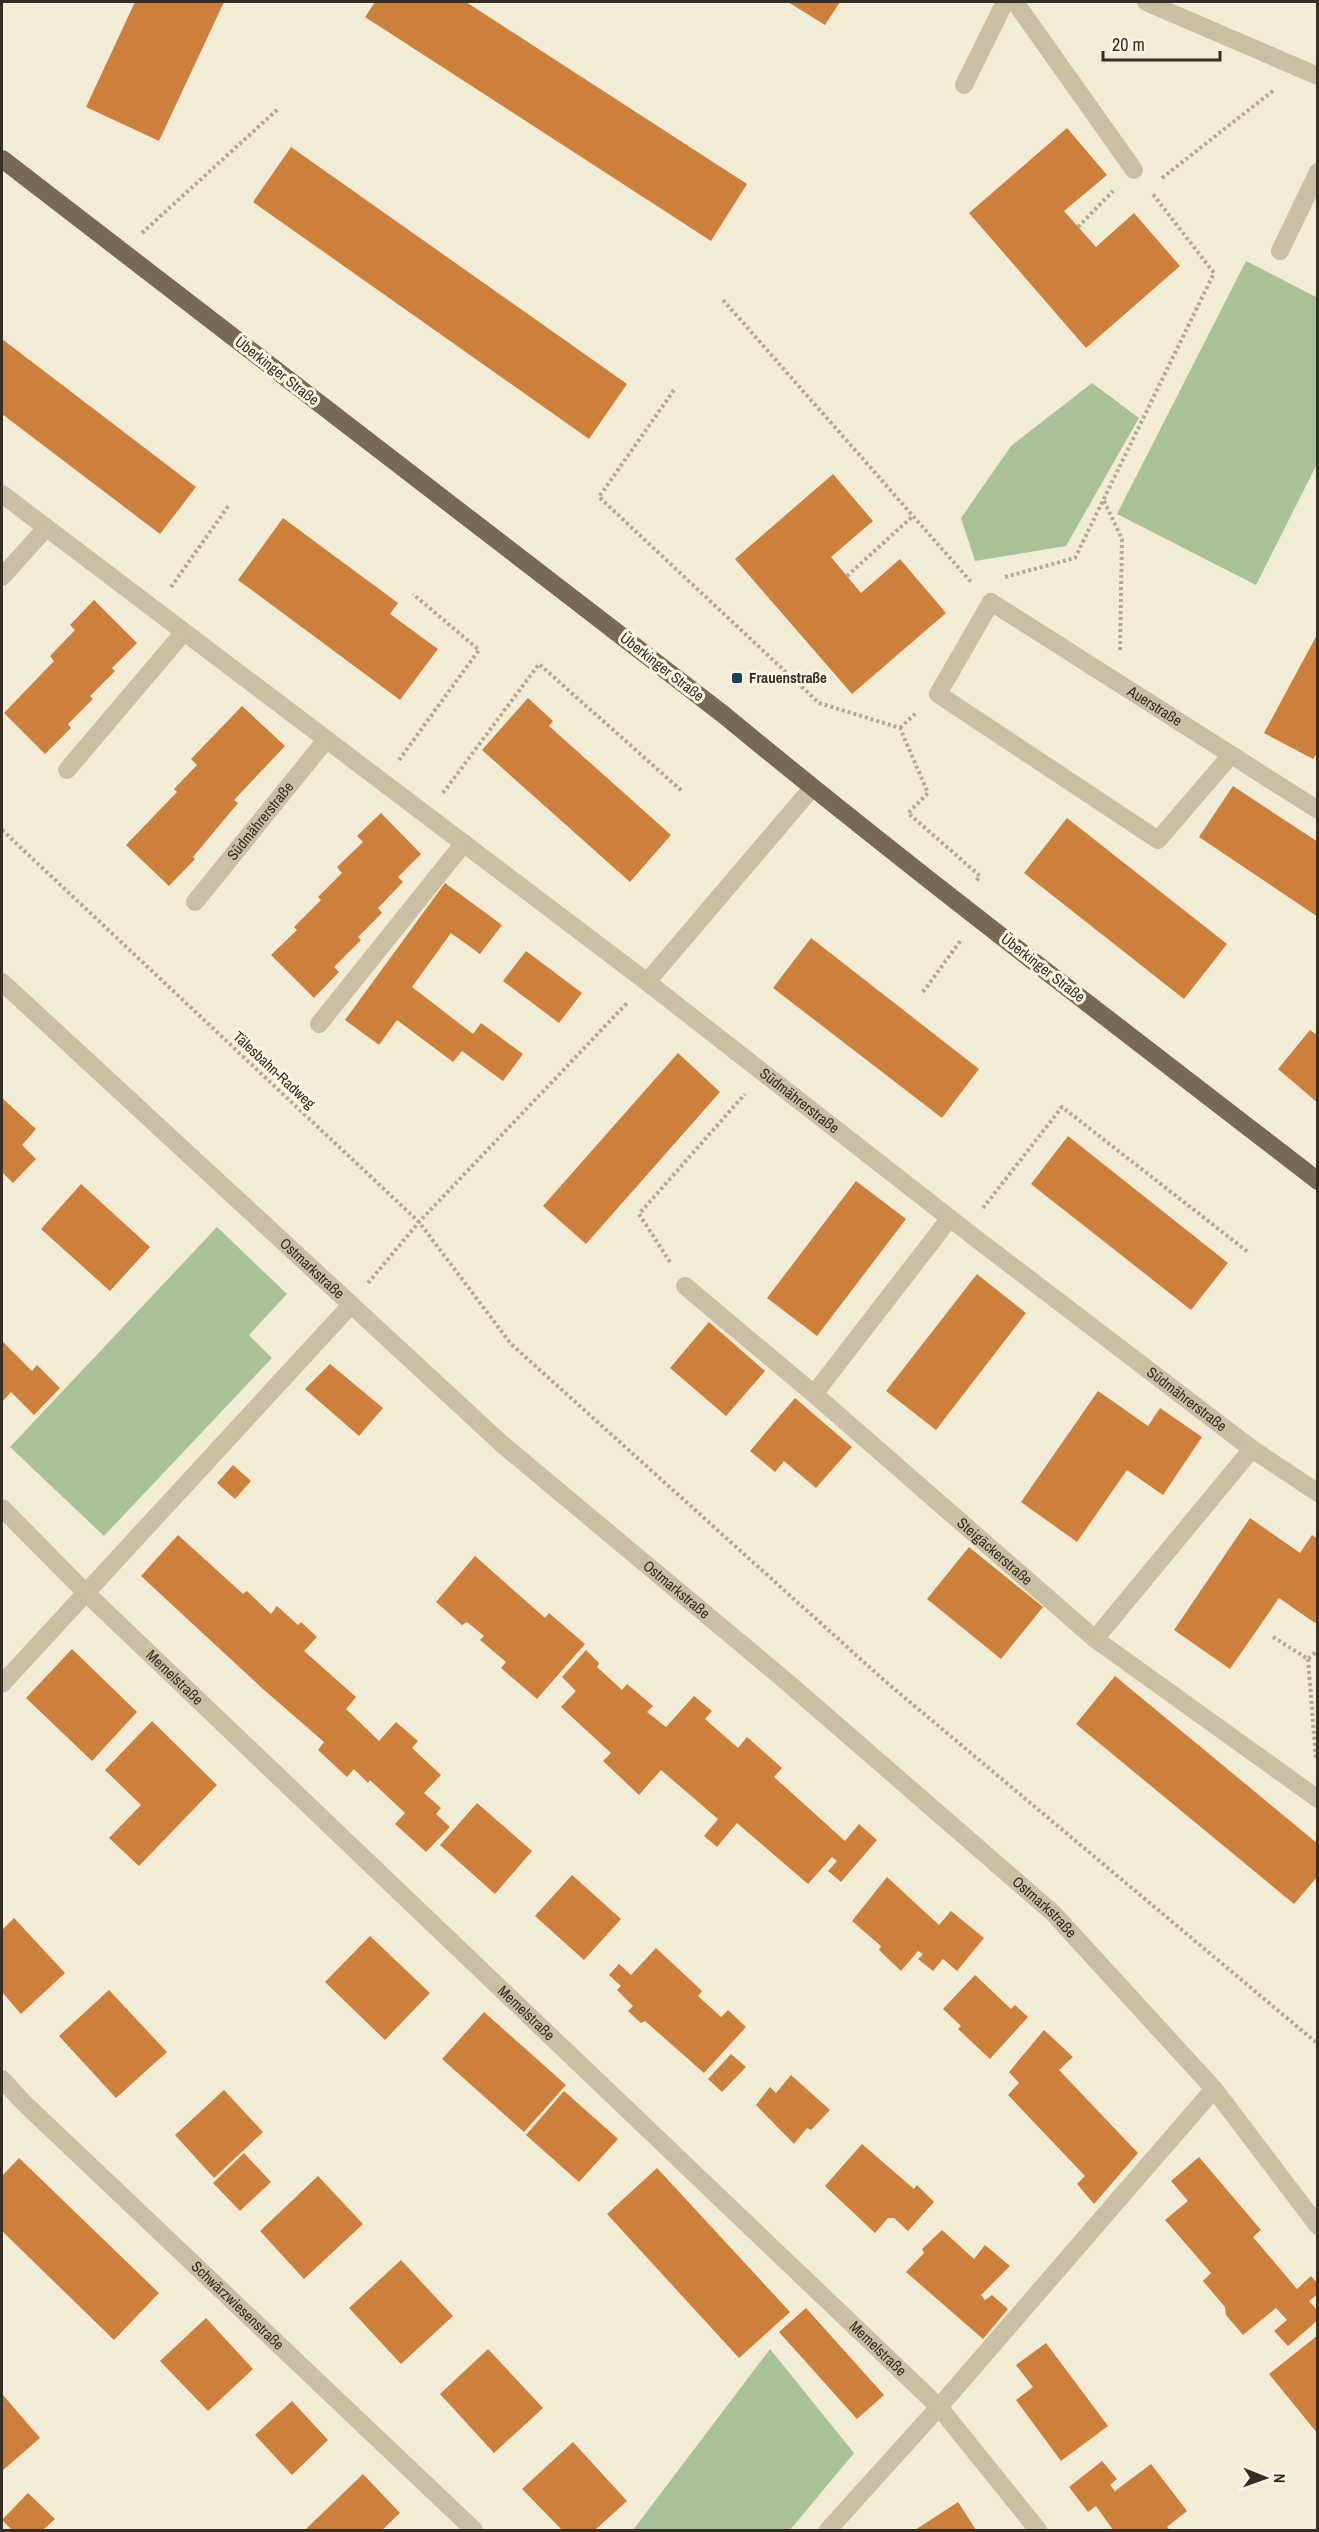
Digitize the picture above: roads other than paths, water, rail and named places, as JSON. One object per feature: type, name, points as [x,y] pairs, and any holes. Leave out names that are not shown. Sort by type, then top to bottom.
[{"type":"main road","name":"Überkinger Straße","points":[[2,159],[724,715],[812,788],[1317,1181]]},
{"type":"street","points":[[964,85],[1005,2]]},
{"type":"street","points":[[1015,2],[1134,170]]},
{"type":"street","points":[[1146,2],[1309,72]]},
{"type":"street","points":[[1280,251],[1317,172]]},
{"type":"street","name":"Südmährerstraße","points":[[2,494],[647,982],[1252,1449],[1317,1493]]},
{"type":"street","points":[[2,577],[46,528]]},
{"type":"street","name":"Auerstraße","points":[[1231,755],[1158,840],[938,694],[992,602],[1317,810]]},
{"type":"street","points":[[67,770],[184,632]]},
{"type":"street","name":"Südmährerstraße","points":[[195,902],[326,740]]},
{"type":"street","points":[[647,982],[812,788]]},
{"type":"street","points":[[319,1024],[464,843]]},
{"type":"street","name":"Ostmarkstraße","points":[[2,982],[502,1444],[787,1682],[1053,1913],[1214,2089],[1317,2226]]},
{"type":"street","points":[[814,1394],[950,1218]]},
{"type":"street","name":"Steigäckerstraße","points":[[685,1286],[814,1394],[1095,1639],[1317,1799]]},
{"type":"street","points":[[2,1684],[84,1591],[351,1305]]},
{"type":"street","points":[[1095,1639],[1252,1449]]},
{"type":"street","name":"Memelstraße","points":[[2,1508],[84,1591],[939,2407],[1038,2530]]},
{"type":"street","name":"Schwärzwiesenstraße","points":[[2,2079],[24,2103],[474,2530]]},
{"type":"street","points":[[828,2530],[939,2407],[1214,2089]]},
{"type":"place","name":"Frauenstraße","points":[[737,678]]}]
